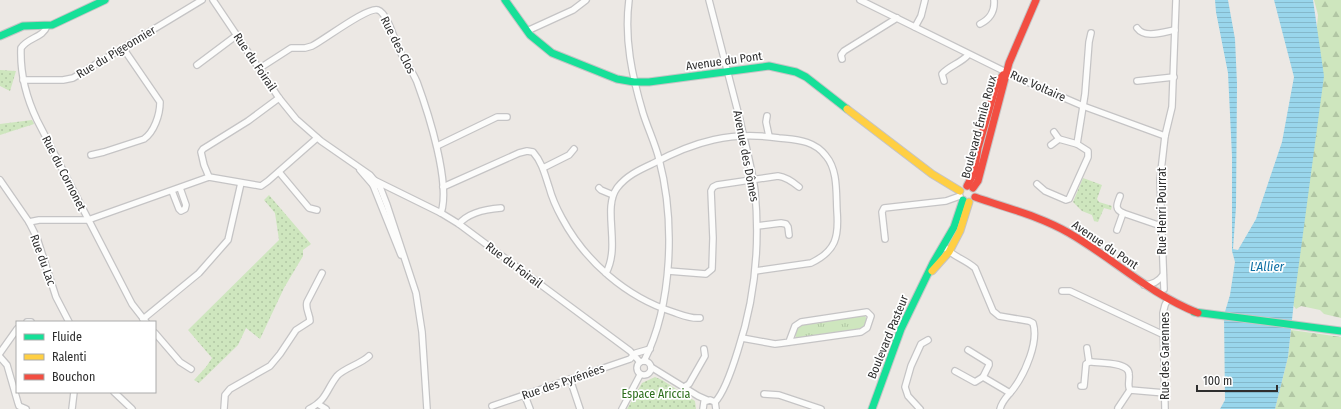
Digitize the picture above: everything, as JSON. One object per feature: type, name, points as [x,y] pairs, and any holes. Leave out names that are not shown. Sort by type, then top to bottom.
[{"type":"main road","points":[[0,36],[23,26],[52,25],[105,0]]},
{"type":"main road","name":"Avenue du Pont","points":[[505,0],[533,39],[552,53],[617,79],[634,82],[649,82],[770,66],[796,72],[806,77],[932,174],[965,197],[1044,222],[1068,232],[1152,290],[1185,309],[1198,313]]},
{"type":"main road","name":"Boulevard Émile Roux","points":[[970,187],[978,148],[996,86],[1005,71],[1036,0]]},
{"type":"main road","points":[[963,187],[970,187],[976,192],[965,197],[963,187]]},
{"type":"main road","name":"Boulevard Pasteur","points":[[872,409],[901,329],[933,263],[954,226],[965,197]]},
{"type":"main road","name":"Boulevard Pasteur","points":[[927,275],[949,252],[960,232],[965,197]]},
{"type":"main road","name":"Avenue du Pont","points":[[1152,290],[1166,303],[1198,313]]},
{"type":"main road","points":[[1198,313],[1341,331]]},
{"type":"street","name":"Rue du Pigeonnier","points":[[23,80],[70,79],[202,0]]},
{"type":"street","name":"Rue du Foirail","points":[[213,0],[279,98],[296,119],[317,138],[357,167],[373,182],[388,186],[459,224],[630,351],[640,363]]},
{"type":"street","points":[[527,31],[573,10],[586,0]]},
{"type":"street","points":[[629,0],[627,18],[630,59],[634,82],[659,159],[667,210],[669,247],[668,271],[662,309],[650,349],[640,363],[637,371],[645,376],[649,373],[661,373]]},
{"type":"street","name":"Avenue des Dômes","points":[[709,0],[744,136],[753,180],[757,226],[755,271],[749,310],[742,338],[718,399],[717,407]]},
{"type":"street","name":"Rue Voltaire","points":[[860,0],[873,3],[897,18],[968,55],[1018,78],[1083,106],[1165,136]]},
{"type":"street","points":[[915,27],[921,16],[925,0]]},
{"type":"street","points":[[980,24],[987,20],[992,14],[994,0]]},
{"type":"street","name":"Rue Henri Pourrat","points":[[1164,289],[1160,180],[1165,136],[1172,107],[1176,0]]},
{"type":"street","name":"Rue des Clos","points":[[260,68],[291,48],[305,48],[312,46],[371,10],[378,10],[383,14],[399,50],[416,81],[437,146],[443,187],[443,206],[440,213]]},
{"type":"street","points":[[842,59],[841,55],[844,51],[897,18]]},
{"type":"street","name":"Rue du Cornonet","points":[[47,26],[44,32],[28,41],[21,48],[23,80],[26,94],[34,114],[88,220],[132,304],[144,321]]},
{"type":"street","points":[[1137,28],[1140,32],[1146,34],[1175,30]]},
{"type":"street","points":[[1077,144],[1091,33]]},
{"type":"street","points":[[197,64],[237,35]]},
{"type":"street","points":[[91,155],[144,139],[149,136],[155,125],[160,102],[123,48]]},
{"type":"street","points":[[944,80],[942,74],[968,55]]},
{"type":"street","points":[[1137,81],[1174,77]]},
{"type":"street","points":[[210,177],[204,165],[201,152],[203,149],[248,122],[279,98]]},
{"type":"street","points":[[767,116],[766,122],[769,136]]},
{"type":"street","points":[[437,146],[497,117],[507,117]]},
{"type":"street","points":[[1037,184],[1045,191],[1066,200],[1069,199],[1088,157],[1088,151],[1077,144],[1059,139],[1054,132]]},
{"type":"street","points":[[606,273],[612,257],[613,238],[611,213],[613,195],[618,186],[625,179],[659,159],[695,144],[736,136],[769,136],[799,140],[813,144],[827,156],[833,170],[838,224],[835,241],[830,250],[819,259],[811,263],[755,271]]},
{"type":"street","points":[[29,222],[39,220],[88,220],[210,177],[260,186],[265,184],[317,138]]},
{"type":"street","points":[[1051,145],[1059,139]]},
{"type":"street","points":[[543,168],[569,155],[574,149]]},
{"type":"street","points":[[443,187],[492,164],[527,151],[533,152],[537,156],[543,168],[549,189],[561,216],[571,233],[591,259],[606,273],[634,294],[662,309],[688,317],[700,318]]},
{"type":"street","points":[[279,172],[309,208],[317,210]]},
{"type":"street","points":[[668,271],[706,274],[712,269],[713,238],[710,191],[713,187],[717,185],[782,177],[799,187]]},
{"type":"street","name":"Rue du Lac","points":[[0,180],[29,222],[37,238],[56,298],[68,321]]},
{"type":"street","points":[[373,182],[380,187],[416,293],[420,316],[427,409]]},
{"type":"street","points":[[373,182],[396,245],[409,270]]},
{"type":"street","points":[[144,321],[199,272],[228,240],[241,183]]},
{"type":"street","points":[[380,187],[388,186]]},
{"type":"street","points":[[172,191],[179,209],[181,211],[185,210],[186,205],[180,188]]},
{"type":"street","points":[[599,188],[613,195]]},
{"type":"street","points":[[1120,196],[1116,205],[1118,211],[1161,226]]},
{"type":"street","points":[[885,239],[882,212],[884,208],[946,201],[965,197]]},
{"type":"street","points":[[459,224],[463,219],[469,216],[492,208],[501,208]]},
{"type":"street","points":[[1117,230],[1123,213]]},
{"type":"street","points":[[757,226],[786,224],[789,235]]},
{"type":"street","points":[[943,246],[949,252],[975,268],[995,314],[1033,323],[1035,329],[1031,356],[1020,378],[1005,398],[1000,409]]},
{"type":"street","points":[[224,409],[225,395],[230,389],[270,366],[296,330],[310,322],[310,317],[306,306],[322,273]]},
{"type":"street","points":[[1144,285],[1158,281],[1163,275]]},
{"type":"street","points":[[1062,291],[1070,291],[1164,335]]},
{"type":"street","name":"Rue des Garennes","points":[[1165,409],[1163,313],[1166,303]]},
{"type":"street","points":[[742,338],[776,344],[861,332],[867,328],[871,316],[867,312],[801,322],[795,326],[789,342]]},
{"type":"street","points":[[0,353],[16,330]]},
{"type":"street","points":[[156,334],[180,362],[191,369]]},
{"type":"street","points":[[920,409],[908,396],[905,387],[911,366],[920,345],[928,340]]},
{"type":"street","points":[[1081,386],[1084,386],[1086,364],[1089,362],[1087,348]]},
{"type":"street","name":"Rue des Pyrénées","points":[[492,406],[630,359],[634,355],[650,349]]},
{"type":"street","points":[[684,387],[688,384],[705,356],[704,349]]},
{"type":"street","points":[[955,371],[975,382],[983,377],[989,363],[968,350]]},
{"type":"street","points":[[309,409],[323,400],[338,375],[370,356]]},
{"type":"street","points":[[0,357],[7,365],[19,406],[26,409]]},
{"type":"street","points":[[1089,362],[1125,367],[1129,371],[1128,388],[1130,390]]},
{"type":"street","points":[[640,363],[649,363],[651,367],[698,396],[710,400],[717,407]]},
{"type":"street","points":[[649,373],[651,367]]},
{"type":"street","points":[[622,409],[640,374]]},
{"type":"street","points":[[983,377],[1010,393]]},
{"type":"street","points":[[570,379],[580,409]]},
{"type":"street","points":[[1130,390],[1165,393]]},
{"type":"street","points":[[1118,408],[1130,390]]},
{"type":"street","points":[[72,409],[74,393]]},
{"type":"street","points":[[115,393],[125,406],[132,409]]},
{"type":"street","points":[[764,394],[779,395],[821,409]]},
{"type":"street","points":[[525,396],[530,409]]},
{"type":"street","points":[[698,396],[703,408]]},
{"type":"street","points":[[703,408],[704,402],[707,400]]},
{"type":"street","points":[[318,404],[326,409]]},
{"type":"green space","points":[[1314,0],[1341,0],[1341,318],[1324,314],[1320,310],[1301,306],[1296,309],[1292,304],[1318,15]]},
{"type":"green space","points":[[0,70],[16,71],[10,91],[0,86]]},
{"type":"green space","points":[[32,120],[34,124],[0,135],[0,124]]},
{"type":"green space","points":[[1083,178],[1102,185],[1097,199],[1099,202],[1112,206],[1111,210],[1104,208],[1098,222],[1094,221],[1092,215],[1082,211],[1073,202]]},
{"type":"green space","points":[[269,195],[311,244],[303,250],[303,256],[284,288],[260,339],[246,328],[238,345],[199,383],[194,380],[212,358],[188,330],[279,240],[275,213],[264,200]]},
{"type":"green space","points":[[864,315],[867,319],[865,327],[860,329],[797,339],[795,335],[797,328],[802,325]]},
{"type":"green space","points":[[1291,330],[1341,337],[1341,409],[1275,409],[1288,357]]},
{"type":"green space","name":"Espace Ariccia","points":[[655,377],[695,401],[696,409],[627,409],[642,383]]},
{"type":"water","name":"L'Allier","points":[[1215,0],[1228,0],[1235,39],[1237,84],[1236,207],[1233,249],[1238,250],[1256,219],[1282,142],[1294,77],[1274,0],[1313,0],[1324,76],[1288,357],[1275,409],[1220,409],[1225,400],[1224,315],[1230,295],[1235,262],[1232,251],[1232,156],[1228,73]]},
{"type":"traffic: fast","points":[[0,36],[23,26],[52,25],[105,0]]},
{"type":"traffic: fast","points":[[505,0],[530,35],[552,53],[617,79],[634,82],[649,82],[769,66],[796,72],[806,77],[847,109]]},
{"type":"traffic: fast","points":[[872,409],[901,329],[933,263],[954,227],[963,200]]},
{"type":"traffic: fast","points":[[1194,312],[1341,331]]},
{"type":"traffic: slow","points":[[847,109],[932,174],[960,191]]},
{"type":"traffic: slow","points":[[932,271],[949,252],[960,231],[969,202]]},
{"type":"traffic: jam","points":[[973,188],[978,181],[1009,63],[1036,0]]},
{"type":"traffic: jam","points":[[967,186],[974,173],[978,148],[996,86],[1003,75]]},
{"type":"traffic: jam","points":[[975,197],[1035,217],[1058,227],[1085,243],[1163,296],[1198,313]]}]
